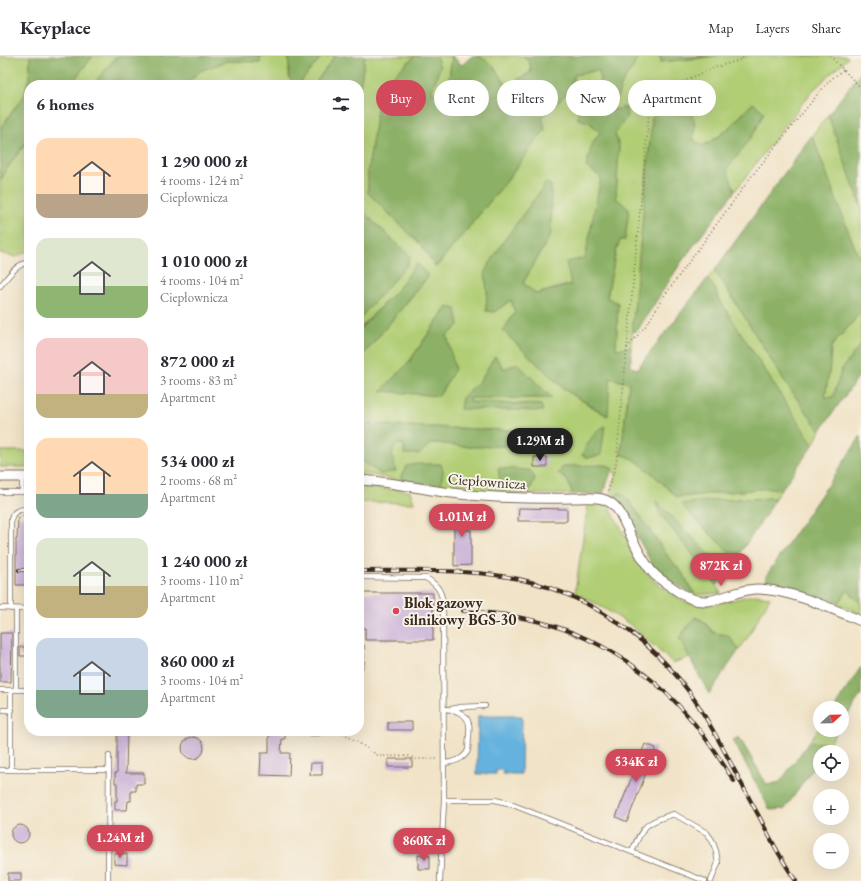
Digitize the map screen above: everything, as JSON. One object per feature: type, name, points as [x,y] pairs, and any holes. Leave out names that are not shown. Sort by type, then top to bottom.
[{"type":"street","points":[[0,477],[24,477]]},
{"type":"street","name":"Ciepłownicza","points":[[364,481],[478,496],[608,501]]},
{"type":"street","points":[[608,501],[620,513],[648,566],[655,575],[686,597],[694,600],[708,601],[748,590],[772,590],[838,611],[861,621]]},
{"type":"lane","points":[[0,286],[18,267],[24,263]]},
{"type":"lane","points":[[0,492],[22,492],[24,484]]},
{"type":"lane","points":[[11,769],[12,710],[14,690],[14,609],[11,520],[16,511],[24,510]]},
{"type":"lane","points":[[364,577],[426,578],[436,584],[443,601],[444,800],[440,881]]},
{"type":"lane","points":[[0,608],[24,609]]},
{"type":"lane","points":[[0,690],[24,690]]},
{"type":"lane","points":[[444,709],[485,706]]},
{"type":"lane","points":[[444,761],[452,762],[460,758],[466,754],[468,749],[470,725],[466,718],[452,709]]},
{"type":"lane","points":[[4,710],[12,710]]},
{"type":"lane","points":[[108,881],[109,756]]},
{"type":"lane","points":[[0,770],[109,770]]},
{"type":"lane","points":[[444,800],[495,800],[508,803],[705,881]]},
{"type":"lane","points":[[632,852],[642,830],[659,819],[674,814],[707,833],[712,840],[718,862],[711,881]]},
{"type":"path","points":[[608,501],[616,464],[650,104],[653,95],[713,68],[740,60],[746,56]]},
{"type":"path","points":[[830,56],[861,88]]},
{"type":"path","points":[[627,348],[648,323],[662,300],[751,177],[831,79],[843,70]]},
{"type":"path","points":[[348,736],[379,756],[409,756],[416,759],[444,761]]},
{"type":"green space","points":[[0,56],[30,56],[30,74],[28,80],[24,80],[24,95],[0,129]]},
{"type":"green space","points":[[30,56],[93,56],[74,80],[28,80],[30,74]]},
{"type":"green space","points":[[93,56],[117,56],[97,80],[74,80]]},
{"type":"green space","points":[[117,56],[260,56],[260,62],[227,61],[200,71],[190,80],[97,80]]},
{"type":"green space","points":[[260,56],[289,56],[289,77],[291,80],[190,80],[200,71],[227,61],[260,62]]},
{"type":"green space","points":[[289,56],[322,56],[302,80],[291,80],[289,77]]},
{"type":"green space","points":[[322,56],[335,56],[318,80],[302,80]]},
{"type":"green space","points":[[335,56],[365,56],[361,80],[318,80]]},
{"type":"green space","points":[[365,56],[415,56],[389,80],[376,80],[376,116],[368,170],[368,193],[421,245],[436,267],[506,182],[545,129],[542,117],[558,116],[558,102],[566,94],[566,116],[591,116],[589,122],[600,132],[592,144],[602,177],[585,258],[571,284],[536,294],[523,283],[551,234],[487,292],[486,311],[494,312],[511,300],[515,312],[503,331],[565,390],[607,416],[610,378],[629,383],[621,455],[627,456],[642,465],[677,497],[771,488],[781,490],[775,498],[715,500],[687,511],[736,559],[727,572],[657,502],[721,593],[695,595],[683,574],[620,492],[613,498],[610,494],[616,475],[610,466],[567,480],[573,494],[528,494],[535,478],[502,494],[441,486],[443,471],[400,481],[364,474],[364,462],[381,474],[392,455],[395,444],[437,443],[471,447],[528,445],[559,449],[563,439],[549,432],[364,424],[364,354],[428,277],[417,264],[397,290],[364,324],[364,313],[410,256],[364,213],[364,80],[361,80]],"holes":[[[446,307],[449,347],[381,391],[409,362]],[[495,356],[504,369],[552,398],[469,398],[470,402],[541,405],[460,409],[462,398],[480,381]]]},
{"type":"green space","points":[[415,56],[436,56],[440,67],[436,80],[434,80],[431,93],[434,92],[434,116],[489,116],[489,80],[448,80],[452,56],[462,65],[472,56],[478,57],[489,62],[503,80],[497,80],[497,116],[543,116],[545,129],[506,182],[436,267],[421,245],[368,193],[368,170],[376,116],[426,116],[426,80],[389,80]]},
{"type":"green space","points":[[436,56],[452,56],[448,80],[436,80],[440,67]]},
{"type":"green space","points":[[478,56],[523,56],[530,62],[531,72],[517,80],[503,80],[493,66]]},
{"type":"green space","points":[[523,56],[638,56],[620,89],[620,80],[599,80],[599,70],[575,75],[573,80],[566,80],[566,94],[558,102],[558,80],[517,80],[531,72],[530,63]]},
{"type":"green space","points":[[638,56],[660,56],[661,62],[717,56],[847,56],[848,58],[811,92],[735,191],[726,170],[739,153],[753,103],[723,133],[702,146],[693,139],[695,124],[652,118],[631,347],[616,349],[618,303],[607,298],[616,250],[620,240],[625,240],[616,198],[619,146],[615,134],[614,116],[620,116],[620,89],[622,83],[633,67]]},
{"type":"green space","points":[[660,56],[717,56],[661,62]]},
{"type":"green space","points":[[599,70],[600,80],[573,80],[575,75]]},
{"type":"green space","points":[[861,72],[861,206],[828,115]]},
{"type":"green space","points":[[434,84],[434,92],[431,93]]},
{"type":"green space","points":[[24,95],[24,146],[10,164],[0,181],[0,129]]},
{"type":"green space","points":[[753,103],[764,112],[755,132],[727,170],[735,191],[682,261],[637,331],[632,332],[652,118],[654,116],[692,116],[695,124],[693,139],[702,146],[723,133]]},
{"type":"green space","points":[[626,107],[627,116],[615,134],[619,146],[616,198],[629,209],[625,240],[620,240],[616,250],[607,298],[618,303],[616,349],[631,347],[631,367],[637,369],[707,279],[715,288],[718,298],[813,445],[781,490],[771,488],[677,497],[642,465],[627,456],[621,455],[629,383],[610,378],[608,416],[565,390],[503,331],[515,312],[511,300],[494,312],[486,311],[487,292],[485,271],[505,239],[546,183],[551,185],[551,234],[523,283],[536,294],[571,285],[566,262],[585,258],[601,177],[586,167],[592,144],[600,132],[589,122],[578,119],[578,116],[620,116],[620,108]]},
{"type":"green space","points":[[828,115],[861,206],[861,263],[812,135]]},
{"type":"green space","points":[[812,135],[861,263],[861,312],[831,347],[825,397],[833,397],[842,369],[861,344],[861,373],[820,431],[787,385],[722,281],[714,271]]},
{"type":"green space","points":[[24,146],[24,253],[16,257],[0,253],[0,181],[10,164]]},
{"type":"green space","points":[[364,213],[410,256],[407,265],[364,313]]},
{"type":"green space","points":[[417,263],[428,276],[364,354],[364,325],[397,290]]},
{"type":"green space","points":[[714,271],[722,281],[787,385],[820,431],[813,445],[718,298],[715,288],[707,279]]},
{"type":"green space","points":[[447,307],[456,309],[459,325],[447,336],[455,369],[439,396],[381,391],[409,362]]},
{"type":"green space","points":[[861,312],[861,344],[842,369],[833,398],[825,397],[831,347]]},
{"type":"green space","points":[[495,356],[504,369],[517,363],[552,398],[469,398],[470,402],[541,405],[543,411],[460,409],[462,398],[480,381]]},
{"type":"green space","points":[[364,424],[549,432],[563,439],[560,449],[528,445],[471,447],[431,443],[419,454],[404,454],[404,444],[395,444],[392,455],[396,471],[381,474],[364,462]]},
{"type":"green space","points":[[605,426],[601,455],[588,458],[582,455],[594,434]]},
{"type":"green space","points":[[861,436],[861,604],[848,590],[838,604],[778,586],[764,585],[766,576]]},
{"type":"green space","points":[[0,451],[24,451],[24,467],[0,467]]},
{"type":"green space","points":[[417,464],[441,464],[443,471],[441,486],[400,481],[406,466]]},
{"type":"green space","points":[[564,466],[610,466],[612,469],[603,494],[573,494],[567,480],[558,473]]},
{"type":"green space","points":[[498,468],[530,470],[535,478],[528,494],[502,494]]},
{"type":"green space","points":[[364,487],[410,491],[414,503],[364,502]]},
{"type":"green space","points":[[620,492],[628,499],[667,555],[683,574],[695,595],[655,570],[623,509],[613,498]]},
{"type":"green space","points":[[775,498],[769,510],[736,559],[687,511],[682,504],[715,500]]},
{"type":"green space","points":[[656,501],[727,572],[717,585],[659,513]]},
{"type":"green space","points":[[588,503],[608,504],[643,569],[654,581],[681,600],[694,604],[711,605],[754,595],[770,597],[748,637],[739,650],[728,635],[714,633],[703,621],[695,617],[679,638],[690,657],[673,663],[628,623],[597,604],[575,593]]},
{"type":"green space","points":[[848,590],[861,604],[861,614],[838,604]]},
{"type":"green space","points":[[695,617],[703,621],[714,633],[728,635],[739,650],[709,694],[679,638]]},
{"type":"green space","points":[[861,667],[861,694],[849,713],[849,701],[839,701]]},
{"type":"green space","points":[[739,737],[767,785],[780,782],[809,742],[824,743],[824,745],[813,745],[813,768],[785,809],[770,810],[733,740]]},
{"type":"green space","points":[[813,737],[834,737],[828,745],[824,745],[824,743],[809,742]]},
{"type":"water","points":[[478,716],[522,716],[521,774],[503,774],[503,770],[496,770],[496,774],[477,774]]},
{"type":"building","points":[[534,457],[547,457],[547,467],[534,467]]},
{"type":"building","points":[[454,506],[467,506],[466,530],[471,530],[471,565],[454,566]]},
{"type":"building","points":[[519,508],[567,509],[567,521],[518,521]]},
{"type":"building","points":[[24,516],[24,585],[16,585],[16,539],[18,519]]},
{"type":"building","name":"Blok gazowy silnikowy BGS-30","points":[[364,593],[433,593],[433,640],[365,640]]},
{"type":"building","points":[[0,633],[12,633],[11,682],[0,682]]},
{"type":"building","points":[[20,647],[24,647],[24,656],[20,656]]},
{"type":"building","points":[[388,722],[412,722],[412,730],[388,730]]},
{"type":"building","points":[[117,736],[127,736],[126,773],[144,773],[144,784],[136,784],[136,791],[131,791],[131,801],[128,801],[127,810],[115,810],[115,801],[117,801],[117,783],[115,783],[115,773],[117,773]]},
{"type":"building","points":[[269,736],[285,736],[285,739],[282,739],[281,753],[290,753],[289,776],[260,775],[261,753],[269,753]]},
{"type":"building","points":[[193,737],[201,740],[204,748],[201,756],[193,759],[185,756],[182,748],[185,740]]},
{"type":"building","points":[[645,744],[656,748],[627,822],[616,817]]},
{"type":"building","points":[[388,759],[412,759],[412,767],[388,767]]},
{"type":"building","points":[[311,763],[322,763],[322,775],[310,775]]},
{"type":"building","points":[[16,825],[24,825],[29,830],[27,841],[24,843],[16,843],[11,838],[11,830]]},
{"type":"building","points":[[114,853],[127,854],[127,865],[114,864]]},
{"type":"building","points":[[418,855],[430,856],[430,869],[418,869]]},
{"type":"building","points":[[8,873],[21,873],[21,881],[8,881]]},
{"type":"railway","points":[[19,570],[24,570]]},
{"type":"railway","points":[[364,571],[478,573],[528,581],[559,591],[589,605],[618,623],[644,643],[668,666],[689,692],[714,732],[777,850],[796,881]]},
{"type":"railway","points":[[463,611],[483,612],[542,622],[589,640],[633,665],[672,698],[689,717],[718,756],[734,781]]},
{"type":"place","name":"Blok gazowy silnikowy BGS-30","points":[[396,611]]}]
